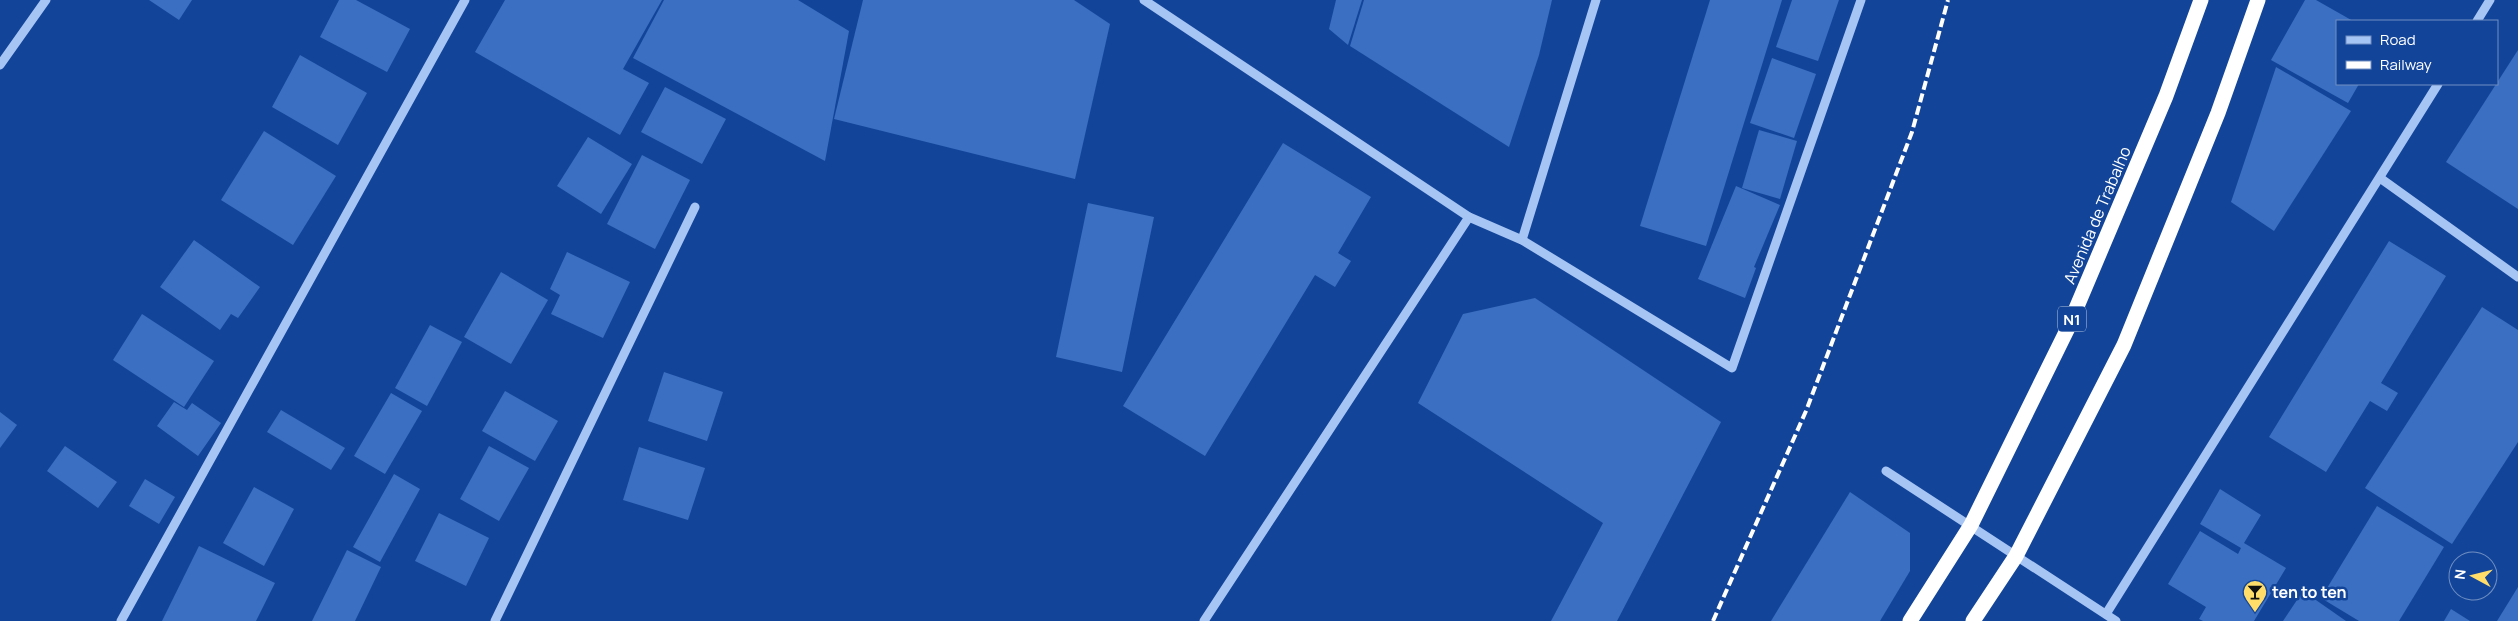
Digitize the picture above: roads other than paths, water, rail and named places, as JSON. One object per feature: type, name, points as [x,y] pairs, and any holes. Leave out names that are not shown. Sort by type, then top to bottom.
[{"type":"highway","name":"Avenida de Trabalho","points":[[1910,621],[1971,525],[2068,330],[2166,96],[2201,0]]},
{"type":"highway","points":[[1973,621],[2016,556],[2124,345],[2218,113],[2258,0]]},
{"type":"street","points":[[0,65],[46,0]]},
{"type":"street","points":[[121,621],[465,0]]},
{"type":"street","points":[[1144,0],[1469,217],[1522,240],[1732,368],[1861,0]]},
{"type":"street","points":[[1522,240],[1596,0]]},
{"type":"street","points":[[2478,20],[2490,0]]},
{"type":"street","points":[[2106,614],[2437,85]]},
{"type":"street","points":[[2380,178],[2518,277]]},
{"type":"street","points":[[495,621],[696,206]]},
{"type":"street","points":[[1204,621],[1469,217]]},
{"type":"street","points":[[1886,471],[2116,621]]},
{"type":"railway","points":[[1713,621],[1806,411],[1912,132],[1948,0]]},
{"type":"place","name":"ten to ten","points":[[2255,613]]}]
